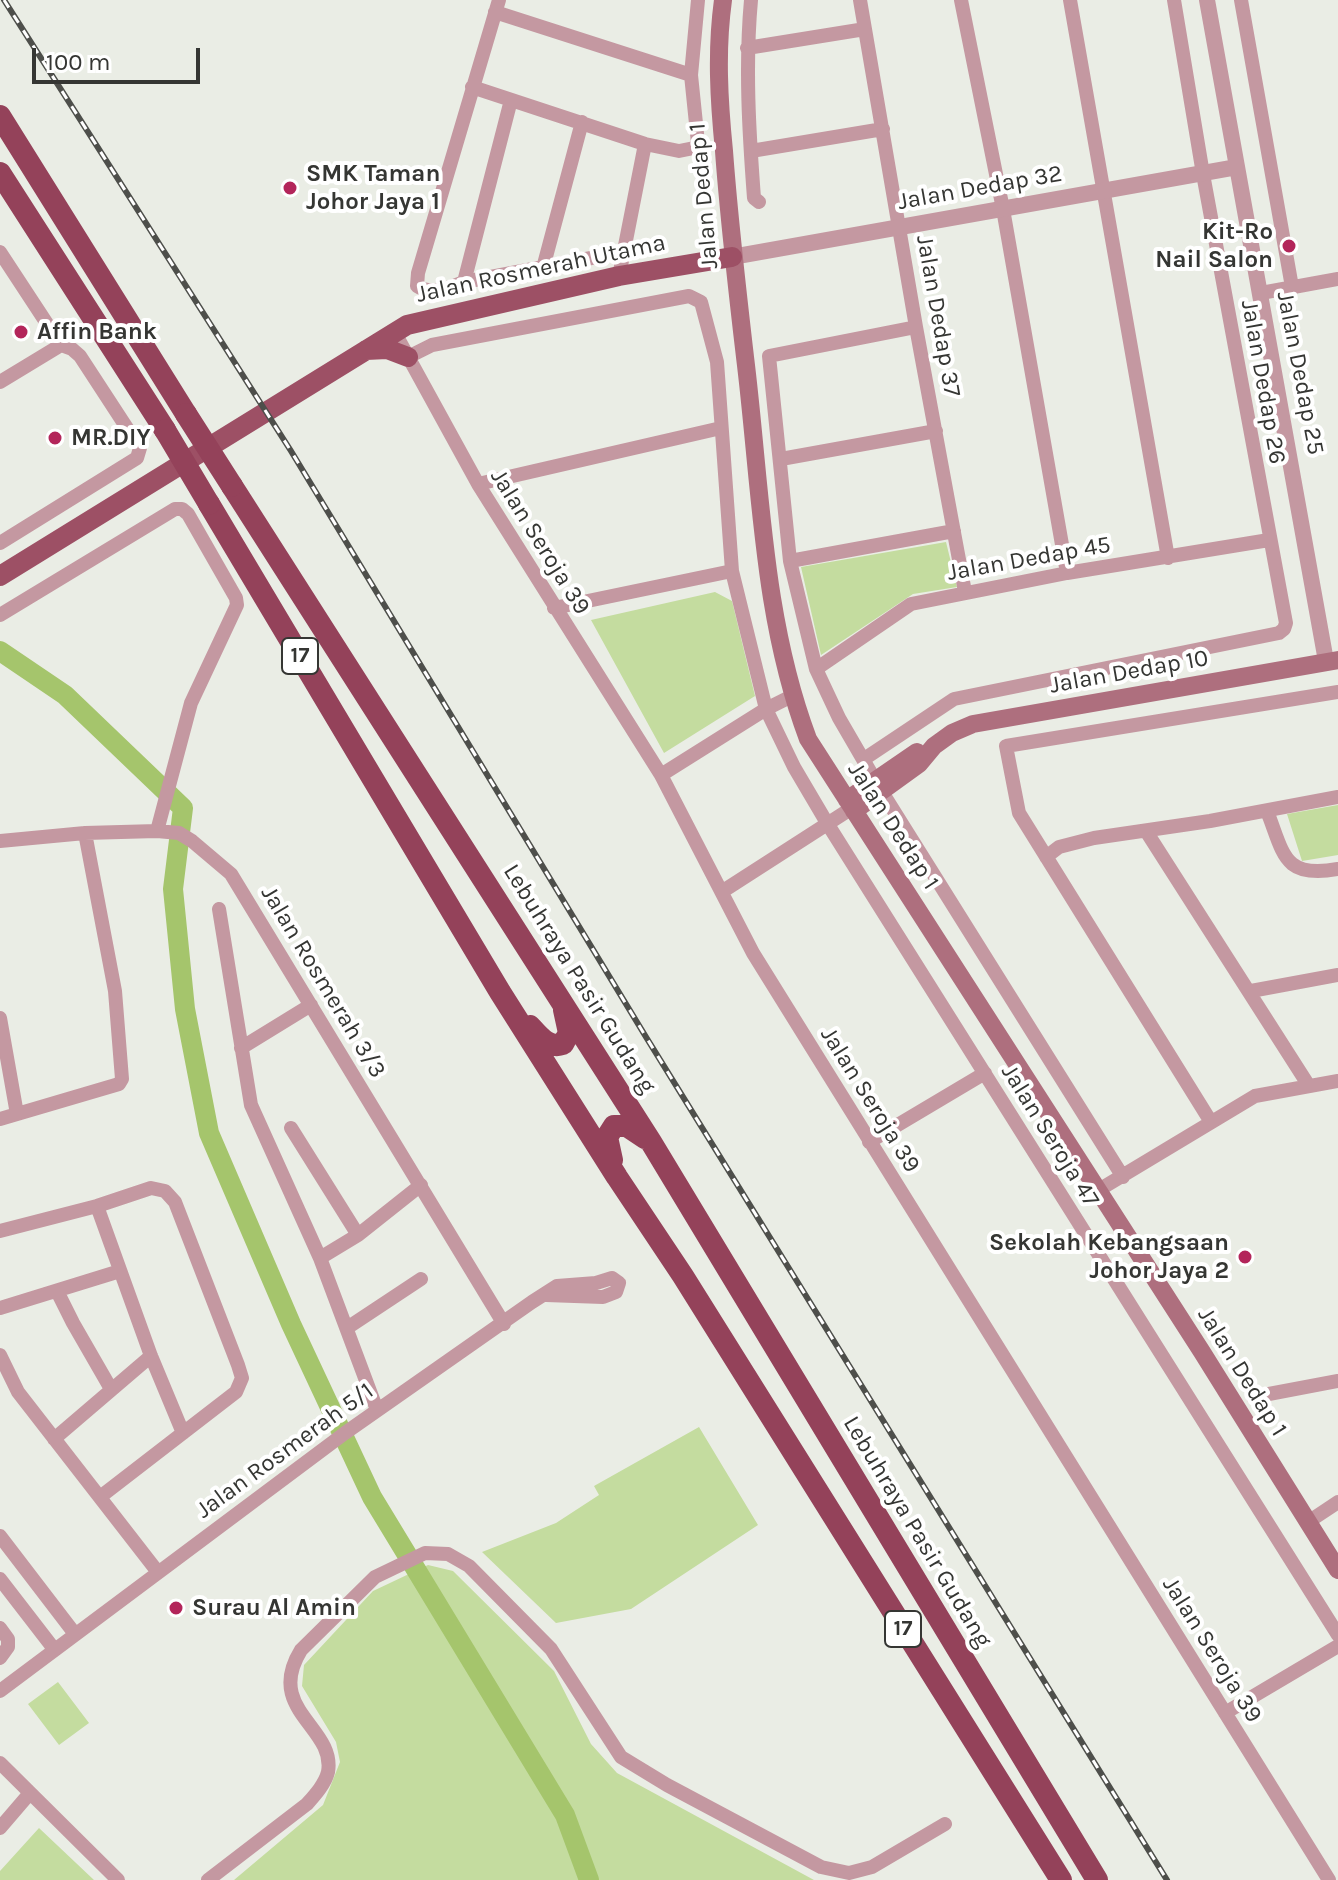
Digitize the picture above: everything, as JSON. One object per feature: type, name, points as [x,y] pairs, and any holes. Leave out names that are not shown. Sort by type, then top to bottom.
[{"type":"highway","name":"Lebuhraya Pasir Gudang","points":[[0,116],[186,414],[651,1142],[1097,1880]]},
{"type":"highway","name":"17","points":[[0,173],[165,430],[500,992],[683,1276],[1061,1880]]},
{"type":"highway","points":[[500,992],[541,1038],[557,1046],[563,1044],[569,1033],[560,998]]},
{"type":"highway","points":[[617,1177],[607,1137],[609,1130],[614,1126],[627,1126],[651,1142]]},
{"type":"main road","name":"Jalan Dedap 1","points":[[723,0],[718,79],[732,257],[769,593],[792,696],[808,739],[1338,1570]]},
{"type":"main road","name":"Jalan Rosmerah Utama","points":[[0,576],[394,331],[427,319],[619,276],[732,257]]},
{"type":"main road","points":[[362,351],[387,349],[408,357]]},
{"type":"main road","name":"Jalan Dedap 10","points":[[851,807],[911,754],[934,746],[952,733],[973,724],[1332,660]]},
{"type":"street","points":[[472,87],[645,144],[679,151],[694,148],[698,143],[691,75],[698,0]]},
{"type":"street","points":[[751,0],[747,48],[751,151],[754,198],[759,202]]},
{"type":"street","name":"Jalan Dedap 37","points":[[860,0],[965,592]]},
{"type":"street","points":[[961,0],[1003,209],[1067,573]]},
{"type":"street","points":[[1070,0],[1168,558]]},
{"type":"street","name":"Jalan Dedap 26","points":[[864,759],[954,699],[1279,633],[1284,629],[1286,623],[1174,0]]},
{"type":"street","name":"Jalan Dedap 25","points":[[1207,0],[1332,660]]},
{"type":"street","points":[[1241,0],[1292,287]]},
{"type":"street","points":[[623,252],[464,282],[450,288],[423,291],[416,281],[497,6],[691,75]]},
{"type":"street","points":[[747,48],[865,29]]},
{"type":"street","points":[[464,282],[511,100]]},
{"type":"street","points":[[543,268],[582,122]]},
{"type":"street","points":[[751,151],[883,129]]},
{"type":"street","points":[[619,276],[645,144]]},
{"type":"street","name":"Jalan Dedap 32","points":[[732,257],[1237,167]]},
{"type":"street","points":[[0,252],[61,345],[80,356],[139,444],[140,451],[137,458],[0,543]]},
{"type":"street","points":[[1261,293],[1338,279]]},
{"type":"street","name":"Jalan Seroja 47","points":[[408,357],[432,345],[689,296],[701,302],[717,362],[732,571],[766,709],[794,767],[827,823],[1338,1635]]},
{"type":"street","points":[[916,327],[769,356],[790,561],[816,669],[839,718],[878,786],[1123,1177]]},
{"type":"street","name":"Jalan Seroja 39","points":[[394,331],[478,484],[661,775],[753,953],[1329,1880]]},
{"type":"street","points":[[0,382],[61,345]]},
{"type":"street","points":[[478,484],[721,428]]},
{"type":"street","points":[[781,459],[936,431]]},
{"type":"street","points":[[0,615],[175,509],[182,509],[188,514],[236,598],[237,605],[191,703],[157,831]]},
{"type":"street","points":[[790,561],[954,531]]},
{"type":"street","name":"Jalan Dedap 45","points":[[816,669],[911,604],[1067,573],[1269,540]]},
{"type":"street","points":[[554,608],[732,571]]},
{"type":"street","points":[[1211,1122],[1019,813],[1006,746],[1338,692]]},
{"type":"street","points":[[661,775],[792,696]]},
{"type":"street","points":[[1046,857],[1059,847],[1094,838],[1338,797]]},
{"type":"street","points":[[723,891],[851,807]]},
{"type":"street","points":[[1267,811],[1284,855],[1293,866],[1311,872],[1338,869]]},
{"type":"street","name":"Jalan Rosmerah 3/3","points":[[0,841],[85,833],[157,831],[185,837],[231,874],[504,1324]]},
{"type":"street","points":[[1146,831],[1309,1086]]},
{"type":"street","points":[[0,1119],[119,1084],[122,1079],[115,991],[85,833]]},
{"type":"street","points":[[219,909],[251,1105],[320,1258],[377,1410]]},
{"type":"street","points":[[1251,991],[1338,975]]},
{"type":"street","points":[[241,1048],[311,1005]]},
{"type":"street","points":[[0,1018],[17,1114]]},
{"type":"street","points":[[869,1142],[985,1073]]},
{"type":"street","points":[[1097,1191],[1255,1096],[1338,1081]]},
{"type":"street","points":[[291,1128],[358,1235]]},
{"type":"street","points":[[320,1258],[358,1235],[421,1185]]},
{"type":"street","points":[[0,1231],[159,1188],[171,1196],[241,1372],[236,1392],[100,1497]]},
{"type":"street","points":[[97,1206],[151,1356],[183,1433]]},
{"type":"street","points":[[0,1308],[120,1271]]},
{"type":"street","points":[[347,1328],[421,1279]]},
{"type":"street","points":[[57,1291],[111,1389]]},
{"type":"street","name":"Jalan Rosmerah 5/1","points":[[0,1691],[345,1433],[546,1295]]},
{"type":"street","points":[[0,1355],[18,1392],[157,1571]]},
{"type":"street","points":[[54,1439],[151,1356]]},
{"type":"street","points":[[1253,1397],[1338,1381]]},
{"type":"street","points":[[1308,1522],[1338,1502]]},
{"type":"street","points":[[0,1536],[75,1634]]},
{"type":"street","points":[[208,1880],[307,1804],[328,1772],[326,1754],[291,1692],[289,1678],[301,1650],[375,1577],[425,1553],[448,1554],[459,1559],[551,1649],[621,1757],[777,1845],[821,1867],[849,1873],[872,1867],[945,1824]]},
{"type":"street","points":[[0,1579],[54,1649]]},
{"type":"street","points":[[0,1658],[8,1647],[8,1639],[1,1630]]},
{"type":"street","points":[[1225,1713],[1338,1646]]},
{"type":"street","points":[[0,1763],[118,1880]]},
{"type":"street","points":[[0,1828],[30,1793]]},
{"type":"green space","points":[[946,542],[957,587],[913,594],[821,655],[801,567]]},
{"type":"green space","points":[[715,592],[732,601],[755,696],[664,753],[591,620]]},
{"type":"green space","points":[[1338,805],[1338,855],[1302,861],[1287,814]]},
{"type":"green space","points":[[699,1427],[758,1525],[631,1609],[556,1623],[482,1552],[556,1523],[599,1495],[594,1486]]},
{"type":"green space","points":[[428,1565],[453,1571],[554,1671],[591,1744],[617,1773],[814,1880],[234,1880],[323,1805],[340,1762],[336,1742],[302,1686],[304,1665],[373,1591]]},
{"type":"green space","points":[[58,1682],[89,1723],[59,1745],[28,1704]]},
{"type":"green space","points":[[39,1828],[94,1880],[0,1880],[0,1871]]},
{"type":"waterway","points":[[0,651],[65,695],[183,808],[173,889],[185,1009],[209,1133],[291,1324],[372,1497],[565,1815],[589,1880]]},
{"type":"railway","points":[[4,0],[291,451],[646,1037],[1167,1880]]},
{"type":"place","name":"SMK Taman Johor Jaya 1","points":[[290,188]]},
{"type":"place","name":"Kit-Ro Nail Salon","points":[[1289,246]]},
{"type":"place","name":"Affin Bank","points":[[21,332]]},
{"type":"place","name":"MR.DIY","points":[[55,438]]},
{"type":"place","name":"Sekolah Kebangsaan Johor Jaya 2","points":[[1245,1257]]},
{"type":"place","name":"Surau Al Amin","points":[[176,1608]]}]
